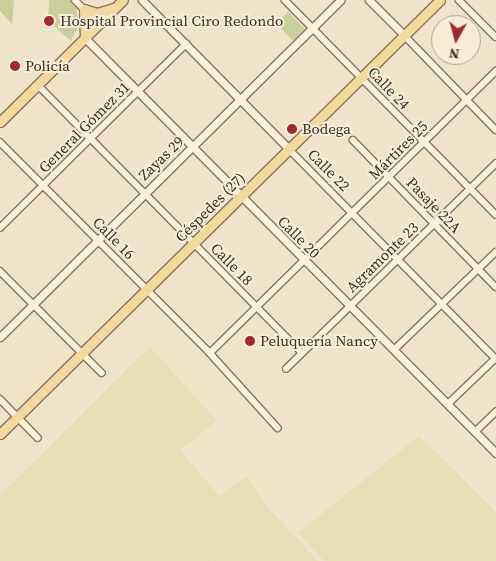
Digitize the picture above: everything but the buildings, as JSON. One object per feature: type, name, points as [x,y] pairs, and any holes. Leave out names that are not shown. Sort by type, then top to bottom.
[{"type":"main road","name":"Céspedes (27)","points":[[0,434],[440,0]]},
{"type":"main road","points":[[85,38],[84,9],[97,13],[120,3]]},
{"type":"main road","points":[[0,122],[120,3]]},
{"type":"street","points":[[75,0],[99,24]]},
{"type":"street","name":"Calle 22","points":[[142,0],[496,358]]},
{"type":"street","name":"Calle 24","points":[[285,0],[496,215]]},
{"type":"street","name":"Zayas 29","points":[[0,337],[342,0]]},
{"type":"street","points":[[369,0],[496,130]]},
{"type":"street","points":[[460,0],[496,38]]},
{"type":"street","name":"Calle 20","points":[[85,38],[240,197],[496,453]]},
{"type":"street","name":"General Gómez 31","points":[[0,228],[186,44]]},
{"type":"street","name":"Mártires 25","points":[[210,353],[496,71]]},
{"type":"street","name":"Calle 18","points":[[38,85],[302,353]]},
{"type":"street","name":"Pasaje 22A","points":[[353,140],[496,287]]},
{"type":"street","name":"Calle 16","points":[[0,142],[210,353],[278,428]]},
{"type":"street","name":"Agramonte 23","points":[[286,369],[496,163]]},
{"type":"street","points":[[394,350],[496,252]]},
{"type":"street","points":[[0,271],[102,373]]},
{"type":"street","points":[[448,404],[496,358]]},
{"type":"street","points":[[0,399],[38,438]]},
{"type":"street","points":[[475,432],[496,412]]},
{"type":"shaded area","points":[[150,347],[217,421],[180,450],[219,496],[246,476],[270,510],[210,561],[0,561],[0,495]]},
{"type":"shaded area","points":[[419,436],[496,512],[496,561],[324,561],[298,533]]},
{"type":"shaded area","points":[[270,510],[318,561],[211,561]]},
{"type":"green space","points":[[0,0],[14,0],[12,24],[0,11]]},
{"type":"green space","points":[[49,0],[69,0],[76,7],[79,25],[71,41],[48,21]]},
{"type":"green space","points":[[288,12],[305,29],[293,41],[276,23]]},
{"type":"place","name":"Hospital Provincial Ciro Redondo","points":[[49,21]]},
{"type":"place","name":"Policía","points":[[15,66]]},
{"type":"place","name":"Bodega","points":[[292,129]]},
{"type":"place","name":"Peluquería Nancy","points":[[250,341]]}]
